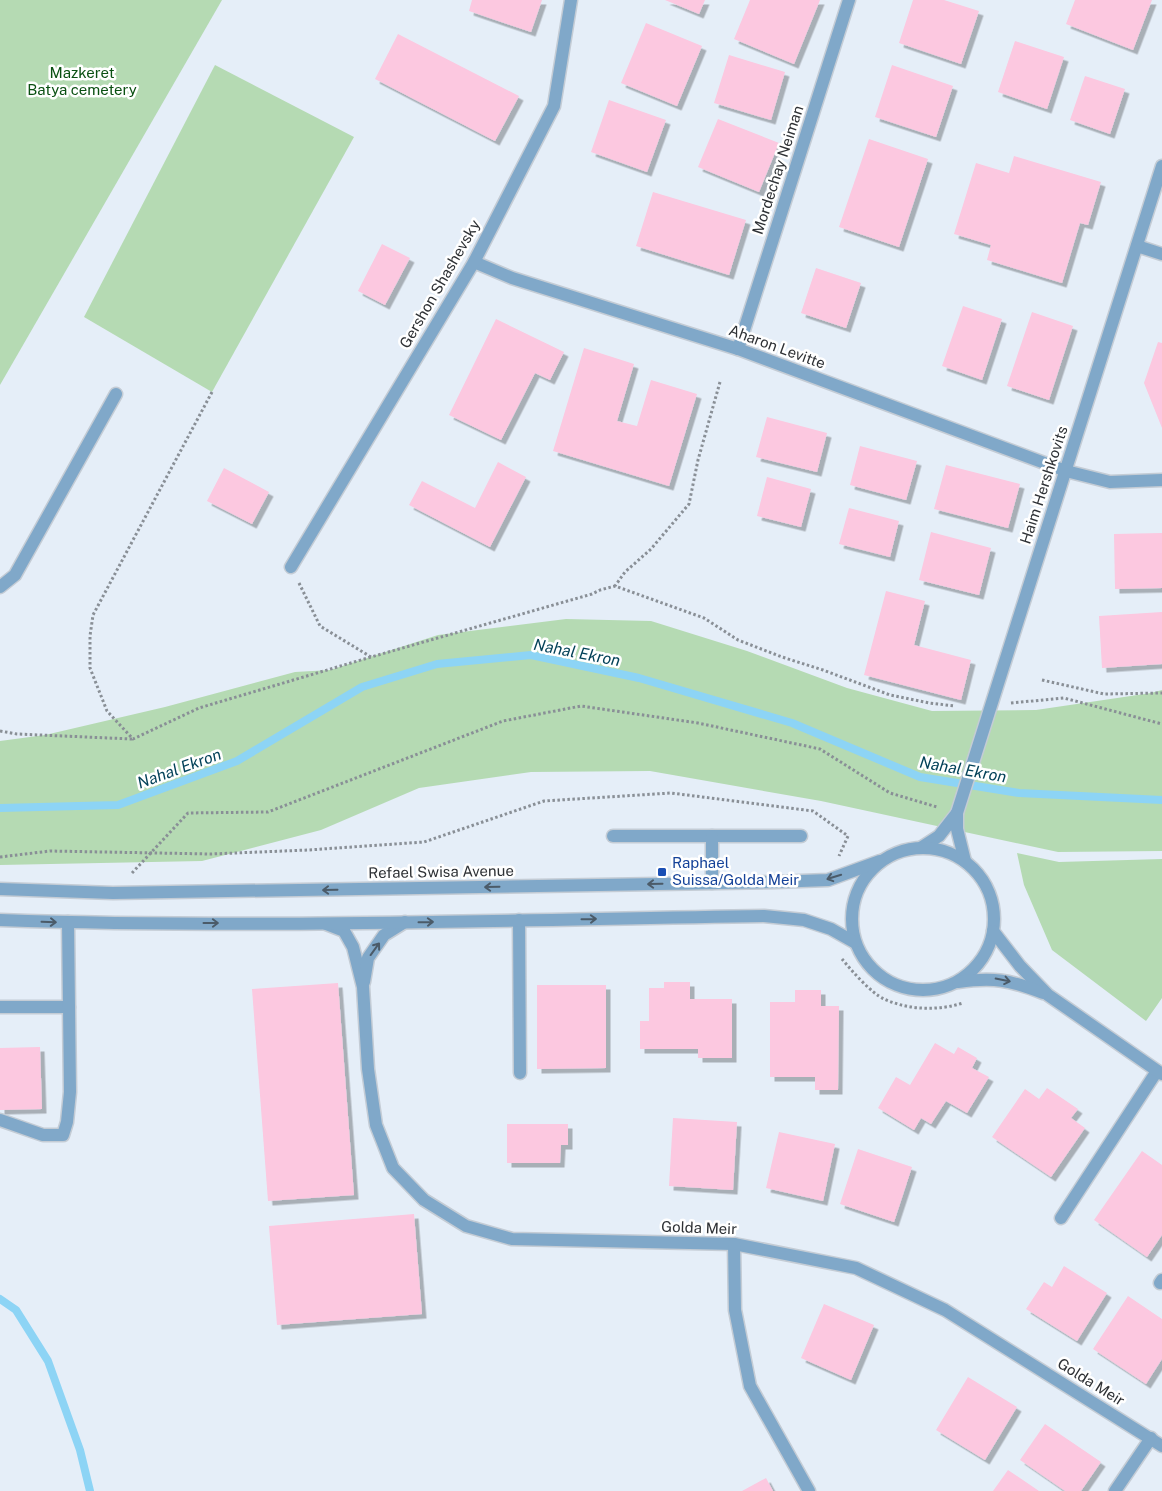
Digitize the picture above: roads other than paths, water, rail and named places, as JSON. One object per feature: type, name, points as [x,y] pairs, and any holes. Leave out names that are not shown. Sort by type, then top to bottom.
[{"type":"street","name":"Gershon Shashevsky","points":[[292,567],[474,262],[554,106],[571,0]]},
{"type":"street","name":"Mordechay Neiman","points":[[738,349],[849,0]]},
{"type":"street","name":"Haim Hershkovits","points":[[965,862],[958,837],[957,813],[1162,166]]},
{"type":"street","points":[[1136,246],[1162,254]]},
{"type":"street","name":"Aharon Levitte","points":[[474,262],[512,278],[738,349],[1066,471],[1110,482],[1162,480]]},
{"type":"street","points":[[0,586],[15,575],[116,394]]},
{"type":"street","name":"Haim Hershkovits","points":[[922,848],[938,836],[957,813]]},
{"type":"street","points":[[613,836],[802,836]]},
{"type":"street","points":[[712,836],[712,883]]},
{"type":"street","points":[[922,848],[945,851],[965,862],[977,873],[986,886],[994,907],[994,931],[986,952],[980,961],[956,982],[945,987],[928,990],[900,987],[880,976],[872,969],[854,942],[851,919],[854,896],[865,877],[880,862],[900,851],[922,848]]},
{"type":"street","name":"Refael Swisa Avenue","points":[[0,889],[113,892],[828,880],[880,862]]},
{"type":"street","points":[[0,920],[325,923],[764,916],[804,920],[831,929],[854,942]]},
{"type":"street","points":[[519,920],[520,1073]]},
{"type":"street","points":[[0,1120],[43,1135],[63,1135],[67,1122],[70,1092],[68,922]]},
{"type":"street","name":"Golda Meir","points":[[363,987],[368,958],[384,935],[405,922]]},
{"type":"street","name":"Golda Meir","points":[[325,923],[344,931],[354,947],[363,987],[368,1069],[376,1125],[394,1168],[424,1200],[466,1226],[512,1239],[734,1244],[856,1268],[936,1306],[1162,1446]]},
{"type":"street","points":[[994,931],[1020,966],[1048,994],[1160,1072],[1061,1218]]},
{"type":"street","points":[[956,982],[997,979],[1023,985],[1048,994]]},
{"type":"street","points":[[0,1007],[69,1007]]},
{"type":"street","points":[[734,1244],[735,1310],[750,1386],[809,1491]]},
{"type":"street","points":[[1115,1491],[1151,1438]]},
{"type":"waterway","name":"Nahal Ekron","points":[[0,808],[118,805],[237,761],[362,687],[437,664],[531,655],[639,678],[792,723],[920,777],[1019,793],[1162,800]]},
{"type":"waterway","points":[[0,1299],[16,1310],[48,1361],[80,1450],[90,1491]]},
{"type":"place","name":"Raphael Suissa/Golda Meir","points":[[662,872]]},
{"type":"park label","name":"Mazkeret Batya cemetery","points":[[82,82]]}]
